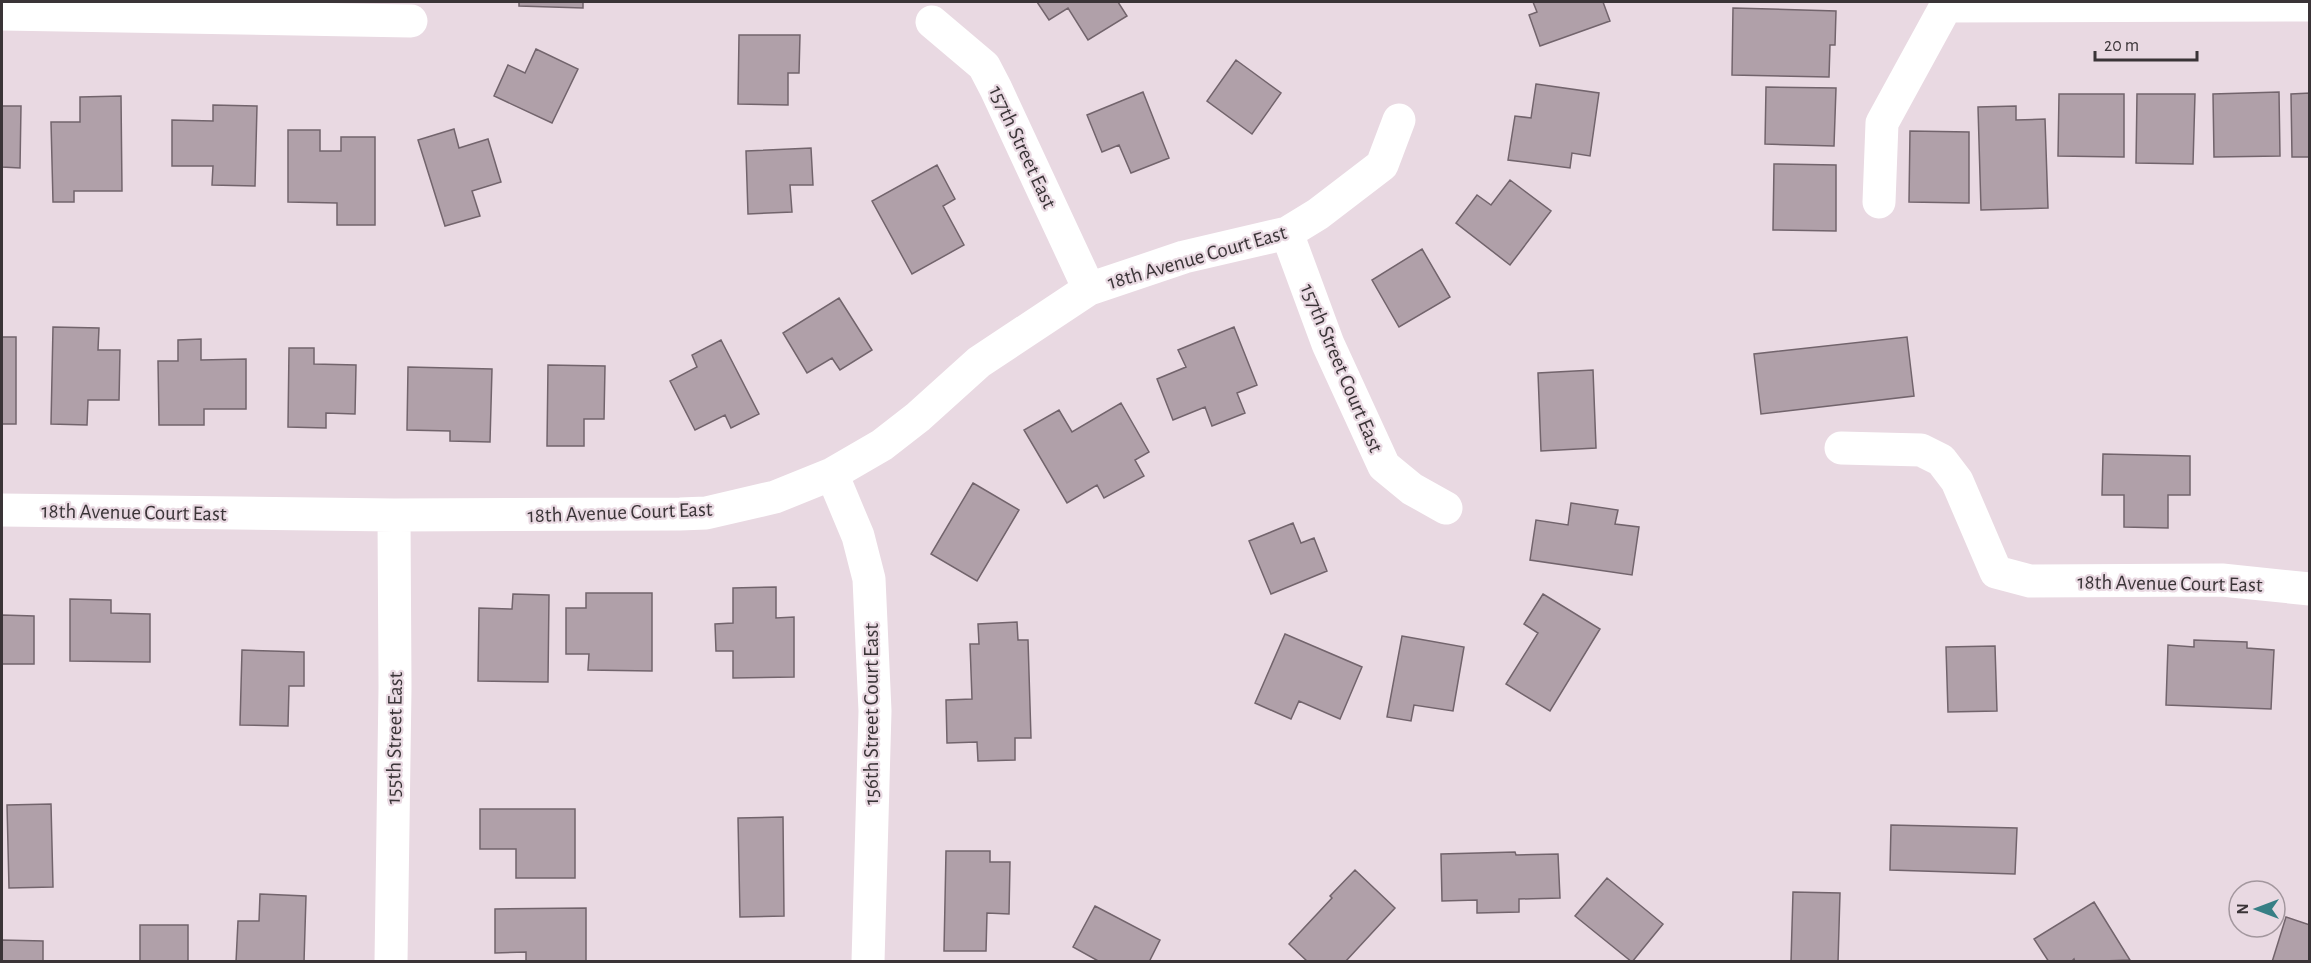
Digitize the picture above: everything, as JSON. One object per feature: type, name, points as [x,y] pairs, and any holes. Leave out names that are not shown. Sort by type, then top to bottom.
[{"type":"street","points":[[1879,202],[1882,123],[1945,4],[2310,5]]},
{"type":"street","points":[[2,15],[411,21]]},
{"type":"street","name":"157th Street East","points":[[932,22],[984,66],[1089,289]]},
{"type":"street","name":"18th Avenue Court East","points":[[2,510],[394,515],[706,513],[775,497],[832,474],[882,445],[918,417],[979,362],[1089,289],[1184,257],[1287,233],[1318,214],[1382,165],[1399,120]]},
{"type":"street","name":"157th Street Court East","points":[[1287,233],[1328,344],[1384,466],[1412,489],[1446,508]]},
{"type":"street","name":"18th Avenue Court East","points":[[1841,448],[1921,450],[1941,460],[1957,481],[1996,573],[2030,581],[2222,580],[2310,588]]},
{"type":"street","name":"156th Street Court East","points":[[832,474],[858,536],[869,579],[874,711],[868,962]]},
{"type":"street","name":"155th Street East","points":[[391,962],[395,688],[394,515]]},
{"type":"building","points":[[519,2],[583,2],[583,8],[519,6]]},
{"type":"building","points":[[1037,2],[1118,2],[1127,16],[1088,40],[1068,8],[1049,20]]},
{"type":"building","points":[[1533,2],[1603,2],[1610,21],[1540,46],[1529,15],[1537,12]]},
{"type":"building","points":[[1733,8],[1836,11],[1835,45],[1830,45],[1829,77],[1732,75]]},
{"type":"building","points":[[739,35],[800,35],[799,73],[788,73],[788,105],[738,104]]},
{"type":"building","points":[[536,49],[578,69],[552,123],[494,96],[508,65],[525,73]]},
{"type":"building","points":[[1236,60],[1281,93],[1252,134],[1207,101]]},
{"type":"building","points":[[1536,84],[1599,93],[1590,156],[1572,153],[1570,168],[1508,160],[1515,116],[1531,118]]},
{"type":"building","points":[[1766,87],[1836,88],[1834,146],[1765,144]]},
{"type":"building","points":[[1143,92],[1169,158],[1131,173],[1119,145],[1102,152],[1087,115]]},
{"type":"building","points":[[2279,92],[2280,156],[2214,157],[2213,94]]},
{"type":"building","points":[[2310,93],[2310,157],[2292,157],[2291,94]]},
{"type":"building","points":[[2059,94],[2124,94],[2124,157],[2058,156]]},
{"type":"building","points":[[2137,94],[2195,94],[2193,164],[2136,163]]},
{"type":"building","points":[[121,96],[122,191],[74,191],[74,202],[53,202],[51,122],[80,122],[80,97]]},
{"type":"building","points":[[213,105],[257,106],[255,186],[212,185],[213,166],[172,166],[172,120],[213,121]]},
{"type":"building","points":[[2,106],[21,106],[20,168],[2,167]]},
{"type":"building","points":[[2016,106],[2016,120],[2045,119],[2048,208],[1981,210],[1978,107]]},
{"type":"building","points":[[454,129],[459,148],[488,139],[501,182],[472,191],[480,216],[445,226],[418,140]]},
{"type":"building","points":[[288,130],[320,130],[320,151],[341,151],[341,137],[375,137],[375,225],[337,225],[337,203],[288,202]]},
{"type":"building","points":[[1910,131],[1969,132],[1969,203],[1909,202]]},
{"type":"building","points":[[811,148],[813,185],[790,185],[792,212],[748,214],[746,151]]},
{"type":"building","points":[[1774,164],[1836,165],[1836,231],[1773,230]]},
{"type":"building","points":[[937,165],[955,199],[943,206],[964,245],[912,274],[872,201]]},
{"type":"building","points":[[1510,180],[1551,211],[1510,265],[1456,223],[1477,195],[1491,205]]},
{"type":"building","points":[[1422,249],[1450,297],[1399,327],[1372,280]]},
{"type":"building","points":[[839,298],[872,350],[840,370],[832,358],[807,373],[783,333]]},
{"type":"building","points":[[53,327],[99,328],[98,350],[120,350],[119,400],[88,400],[87,425],[51,424]]},
{"type":"building","points":[[1234,327],[1257,385],[1237,393],[1245,413],[1212,426],[1205,407],[1173,420],[1157,379],[1186,367],[1178,350]]},
{"type":"building","points":[[2,337],[16,337],[16,424],[2,424]]},
{"type":"building","points":[[1907,337],[1914,396],[1761,414],[1754,354]]},
{"type":"building","points":[[201,339],[201,360],[246,359],[246,409],[204,409],[204,425],[159,425],[158,361],[178,361],[178,340]]},
{"type":"building","points":[[721,340],[759,414],[731,428],[725,415],[695,430],[670,381],[697,367],[692,355]]},
{"type":"building","points":[[289,348],[314,348],[314,364],[356,365],[355,414],[326,413],[326,428],[288,427]]},
{"type":"building","points":[[548,365],[605,366],[604,419],[584,419],[584,446],[547,446]]},
{"type":"building","points":[[408,367],[492,369],[490,442],[450,441],[450,431],[407,430]]},
{"type":"building","points":[[1593,370],[1596,448],[1541,451],[1538,373]]},
{"type":"building","points":[[1121,403],[1149,452],[1135,460],[1144,476],[1104,498],[1097,485],[1067,503],[1024,430],[1059,410],[1072,432]]},
{"type":"building","points":[[2103,454],[2190,456],[2190,495],[2168,495],[2168,528],[2124,527],[2124,495],[2102,495]]},
{"type":"building","points":[[973,483],[1019,510],[977,581],[931,554]]},
{"type":"building","points":[[1571,503],[1618,510],[1615,524],[1639,527],[1632,575],[1530,560],[1536,520],[1568,525]]},
{"type":"building","points":[[1293,523],[1301,543],[1314,538],[1327,571],[1271,594],[1249,541]]},
{"type":"building","points":[[776,587],[776,618],[794,617],[794,677],[733,678],[733,651],[716,651],[715,624],[733,623],[733,588]]},
{"type":"building","points":[[586,593],[652,593],[652,671],[588,670],[589,654],[566,654],[566,608],[586,608]]},
{"type":"building","points":[[513,594],[549,595],[548,682],[478,681],[479,608],[512,609]]},
{"type":"building","points":[[1543,594],[1600,629],[1550,711],[1506,684],[1538,633],[1524,624]]},
{"type":"building","points":[[70,599],[111,600],[111,613],[150,614],[150,662],[70,661]]},
{"type":"building","points":[[2,615],[34,616],[34,664],[2,664]]},
{"type":"building","points":[[1017,622],[1018,640],[1028,640],[1031,738],[1015,738],[1015,760],[978,761],[977,742],[947,743],[946,700],[972,699],[970,644],[979,644],[978,624]]},
{"type":"building","points":[[1285,634],[1362,667],[1340,719],[1299,701],[1291,719],[1255,703]]},
{"type":"building","points":[[1402,636],[1464,647],[1453,711],[1414,705],[1411,721],[1387,717]]},
{"type":"building","points":[[2194,640],[2247,642],[2247,648],[2274,650],[2271,709],[2166,705],[2168,645],[2194,647]]},
{"type":"building","points":[[1995,646],[1997,711],[1948,712],[1946,647]]},
{"type":"building","points":[[242,650],[304,652],[304,686],[289,686],[288,726],[240,725]]},
{"type":"building","points":[[51,804],[53,887],[9,888],[7,805]]},
{"type":"building","points":[[480,809],[575,809],[575,878],[516,878],[516,849],[480,849]]},
{"type":"building","points":[[783,817],[784,916],[740,917],[738,818]]},
{"type":"building","points":[[1891,825],[2017,828],[2015,874],[1890,870]]},
{"type":"building","points":[[946,851],[990,851],[990,862],[1010,862],[1009,914],[987,913],[986,951],[944,951]]},
{"type":"building","points":[[1515,852],[1516,855],[1558,854],[1560,898],[1519,899],[1519,912],[1477,913],[1477,900],[1442,901],[1441,854]]},
{"type":"building","points":[[1355,870],[1395,908],[1345,962],[1308,962],[1289,944]]},
{"type":"building","points":[[1607,878],[1663,924],[1632,962],[1575,916]]},
{"type":"building","points":[[1793,892],[1840,893],[1838,962],[1791,962]]},
{"type":"building","points":[[260,894],[306,896],[304,962],[236,962],[238,921],[259,921]]},
{"type":"building","points":[[2094,902],[2130,960],[2075,962],[2074,959],[2071,962],[2049,962],[2034,939]]},
{"type":"building","points":[[1095,906],[1160,940],[1149,962],[1100,962],[1073,947]]},
{"type":"building","points":[[586,908],[586,962],[526,962],[526,952],[495,953],[495,909]]},
{"type":"building","points":[[2287,917],[2310,925],[2310,962],[2272,962],[2279,939],[2287,939]]},
{"type":"building","points":[[140,925],[188,925],[188,962],[140,962]]},
{"type":"building","points":[[2,940],[43,941],[43,962],[2,962]]}]
